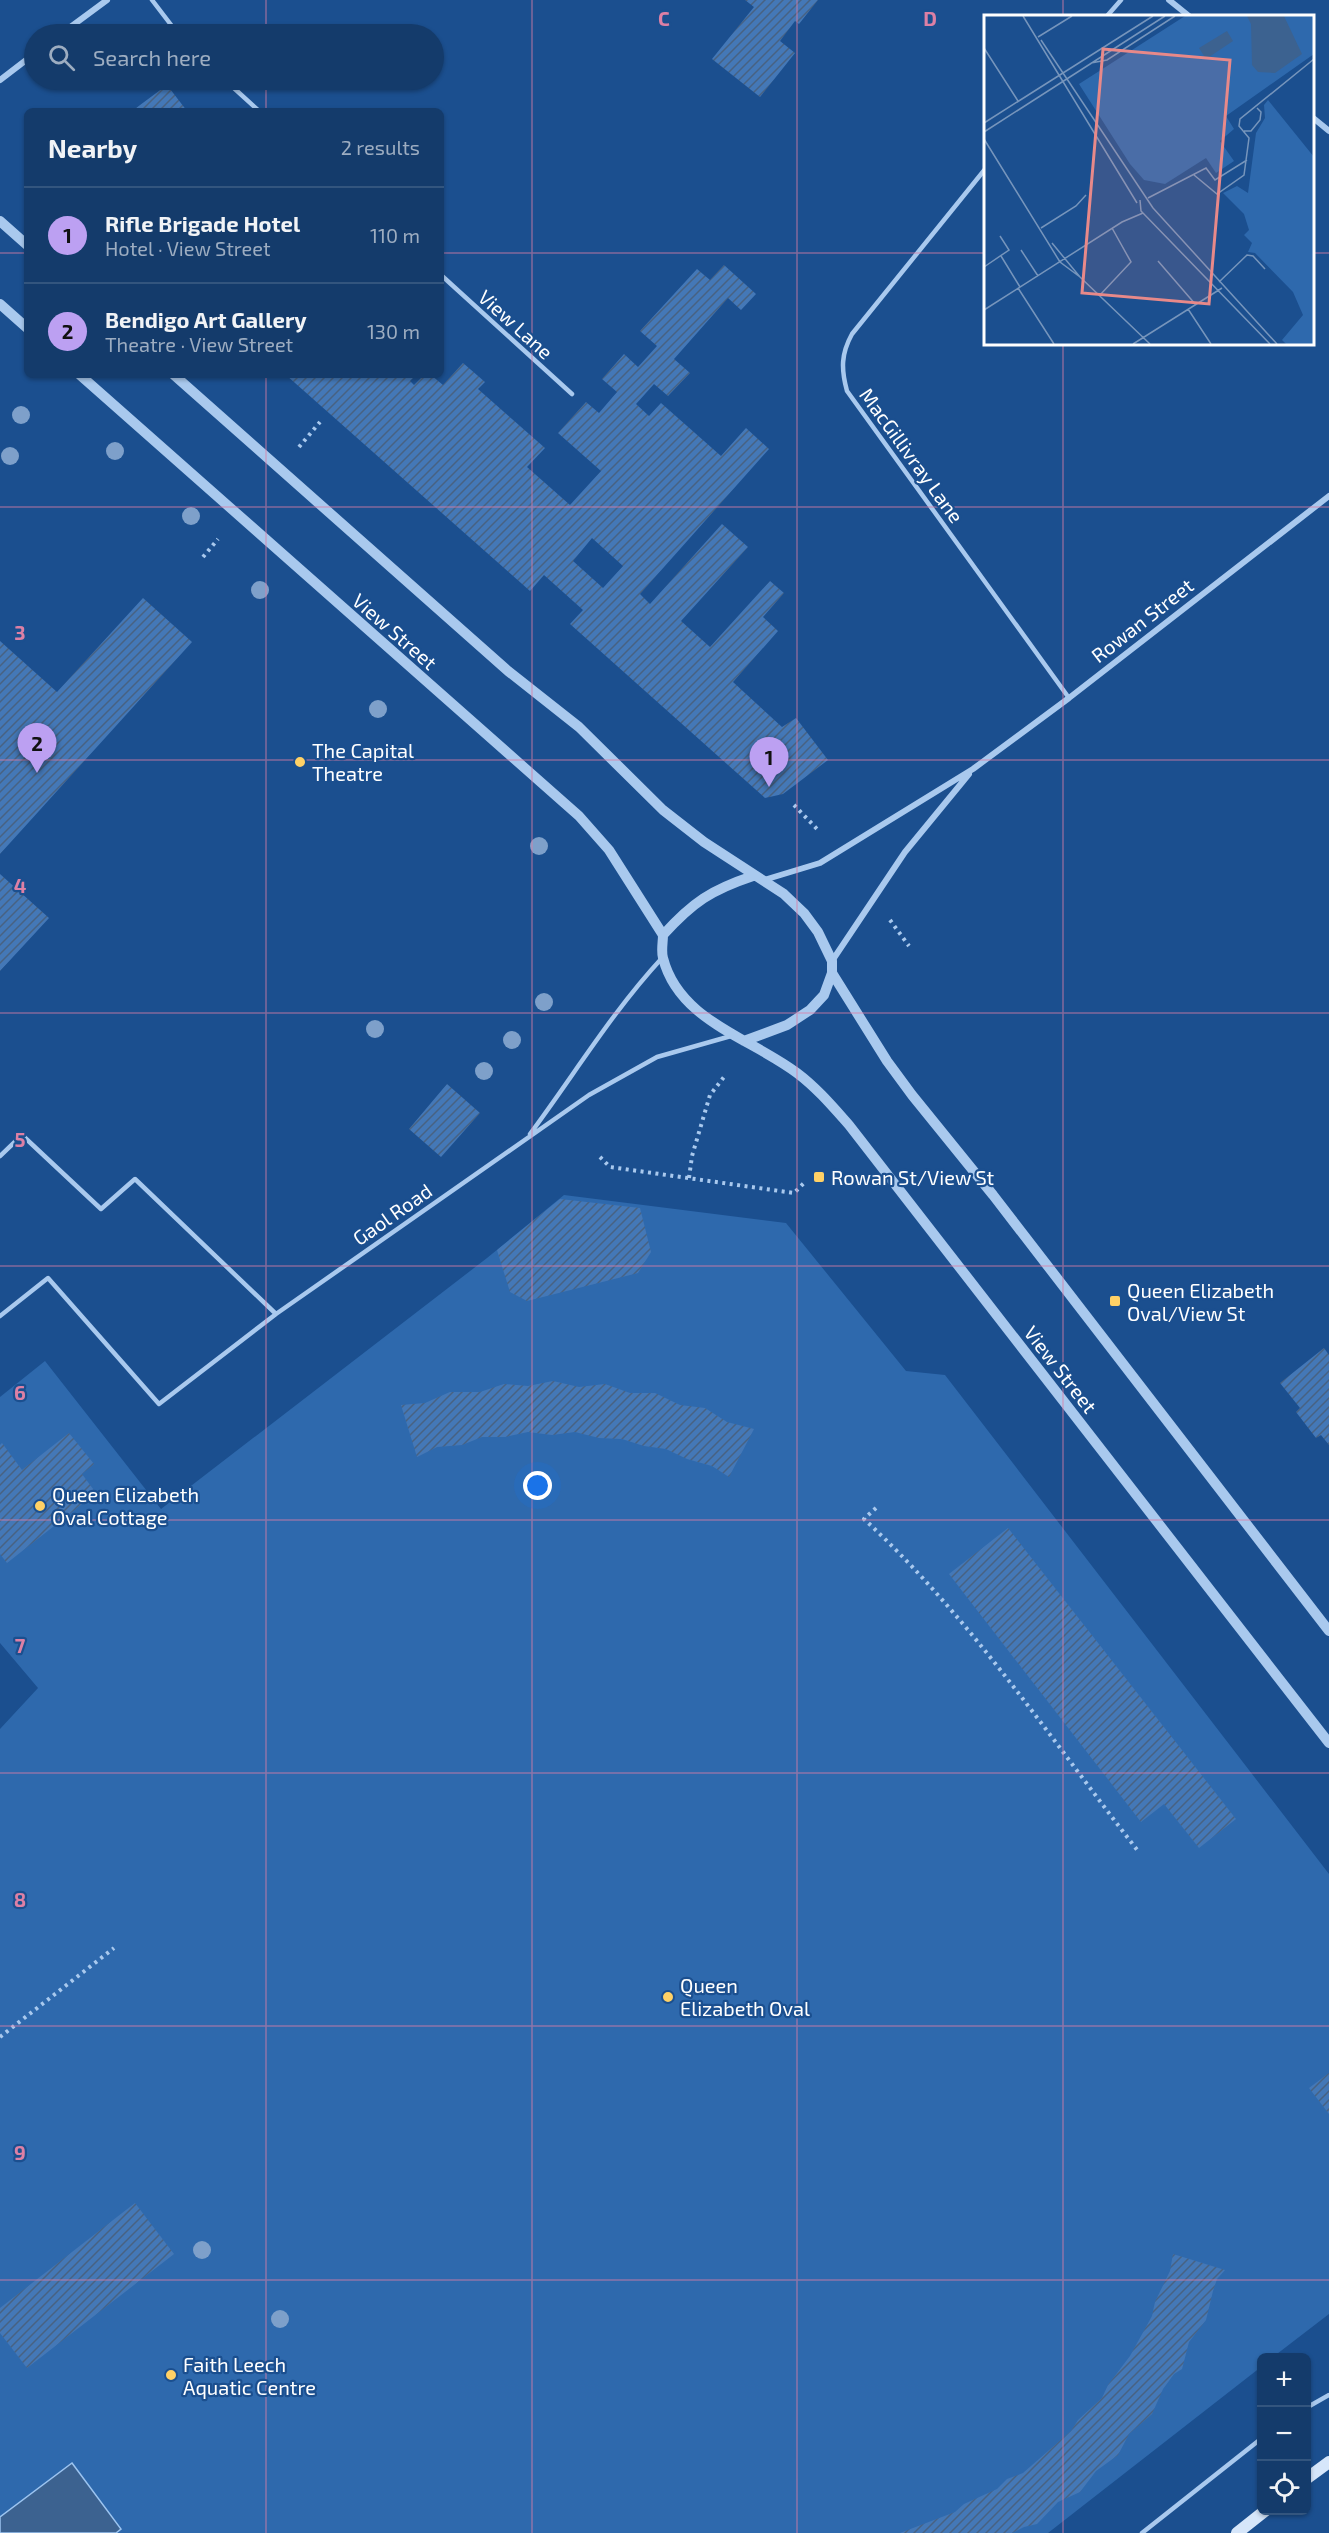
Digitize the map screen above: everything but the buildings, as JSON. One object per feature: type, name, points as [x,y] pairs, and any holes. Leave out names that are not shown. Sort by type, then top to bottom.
[{"type":"main road","points":[[1311,2475],[1329,2462]]},
{"type":"main road","points":[[1237,2533],[1261,2515]]},
{"type":"street","points":[[75,24],[107,0]]},
{"type":"street","points":[[1169,0],[1189,15]]},
{"type":"street","points":[[0,80],[24,62]]},
{"type":"street","points":[[1314,119],[1329,131]]},
{"type":"street","points":[[0,221],[24,241]]},
{"type":"street","points":[[0,304],[24,325]]},
{"type":"street","name":"View Street","points":[[83,378],[579,816],[609,850],[663,935]]},
{"type":"street","points":[[177,378],[508,671],[579,727],[663,810],[704,842],[784,894],[804,913],[818,932],[832,960],[832,973],[824,995],[810,1010],[777,1030],[744,1041],[706,1019],[684,996],[671,978],[663,957],[663,935],[705,895],[717,888],[759,878]]},
{"type":"street","name":"Rowan Street","points":[[759,878],[820,863],[973,769],[1069,698],[1329,496]]},
{"type":"street","name":"Rowan Street","points":[[832,960],[905,852],[973,769]]},
{"type":"street","points":[[832,973],[887,1061],[912,1095],[993,1195],[1329,1630]]},
{"type":"street","name":"View Street","points":[[744,1041],[796,1073],[821,1094],[849,1125],[1329,1743]]},
{"type":"lane","points":[[152,0],[170,24]]},
{"type":"lane","points":[[1108,15],[1121,0]]},
{"type":"lane","points":[[236,90],[256,108]]},
{"type":"lane","name":"MacGillivray Lane","points":[[984,170],[852,334],[844,350],[843,378],[847,391],[1069,698]]},
{"type":"lane","name":"View Lane","points":[[444,279],[572,394]]},
{"type":"lane","name":"Gaol Road","points":[[526,1138],[566,1087],[619,1007],[663,957]]},
{"type":"lane","name":"Gaol Road","points":[[0,1316],[48,1278],[159,1404],[276,1314],[589,1095],[647,1062],[678,1049],[732,1036]]},
{"type":"lane","points":[[0,1156],[22,1135],[101,1209],[135,1179],[276,1314]]},
{"type":"lane","points":[[1308,2407],[1329,2395]]},
{"type":"lane","points":[[1142,2533],[1257,2442]]},
{"type":"path","points":[[293,453],[320,422]]},
{"type":"path","points":[[202,557],[218,539]]},
{"type":"path","points":[[794,805],[817,829]]},
{"type":"path","points":[[885,912],[909,946]]},
{"type":"path","points":[[689,1178],[692,1156],[710,1095],[724,1077]]},
{"type":"path","points":[[600,1157],[610,1167],[794,1193],[805,1182]]},
{"type":"path","points":[[876,1508],[864,1519],[902,1554],[981,1644],[1138,1851]]},
{"type":"path","points":[[0,2037],[114,1948]]},
{"type":"shaded area","points":[[564,1195],[786,1223],[906,1371],[945,1375],[1329,1874],[1329,2314],[1278,2353],[1257,2353],[1257,2370],[1048,2533],[0,2533],[0,1729],[38,1688],[0,1643],[0,1397],[45,1361],[161,1509],[487,1258]]},
{"type":"shaded area","points":[[72,2463],[121,2529],[116,2533],[0,2533],[0,2517]]},
{"type":"place","name":"The Capital Theatre","points":[[300,762]]},
{"type":"place","name":"Bendigo Art Gallery","points":[[37,773]]},
{"type":"place","name":"Rifle Brigade Hotel","points":[[769,787]]},
{"type":"place","name":"Rowan St/View St","points":[[819,1177]]},
{"type":"place","name":"Queen Elizabeth Oval/View St","points":[[1115,1301]]},
{"type":"place","name":"Queen Elizabeth Oval Cottage","points":[[40,1506]]},
{"type":"place","name":"Queen Elizabeth Oval","points":[[668,1997]]},
{"type":"place","name":"Faith Leech Aquatic Centre","points":[[171,2375]]}]
